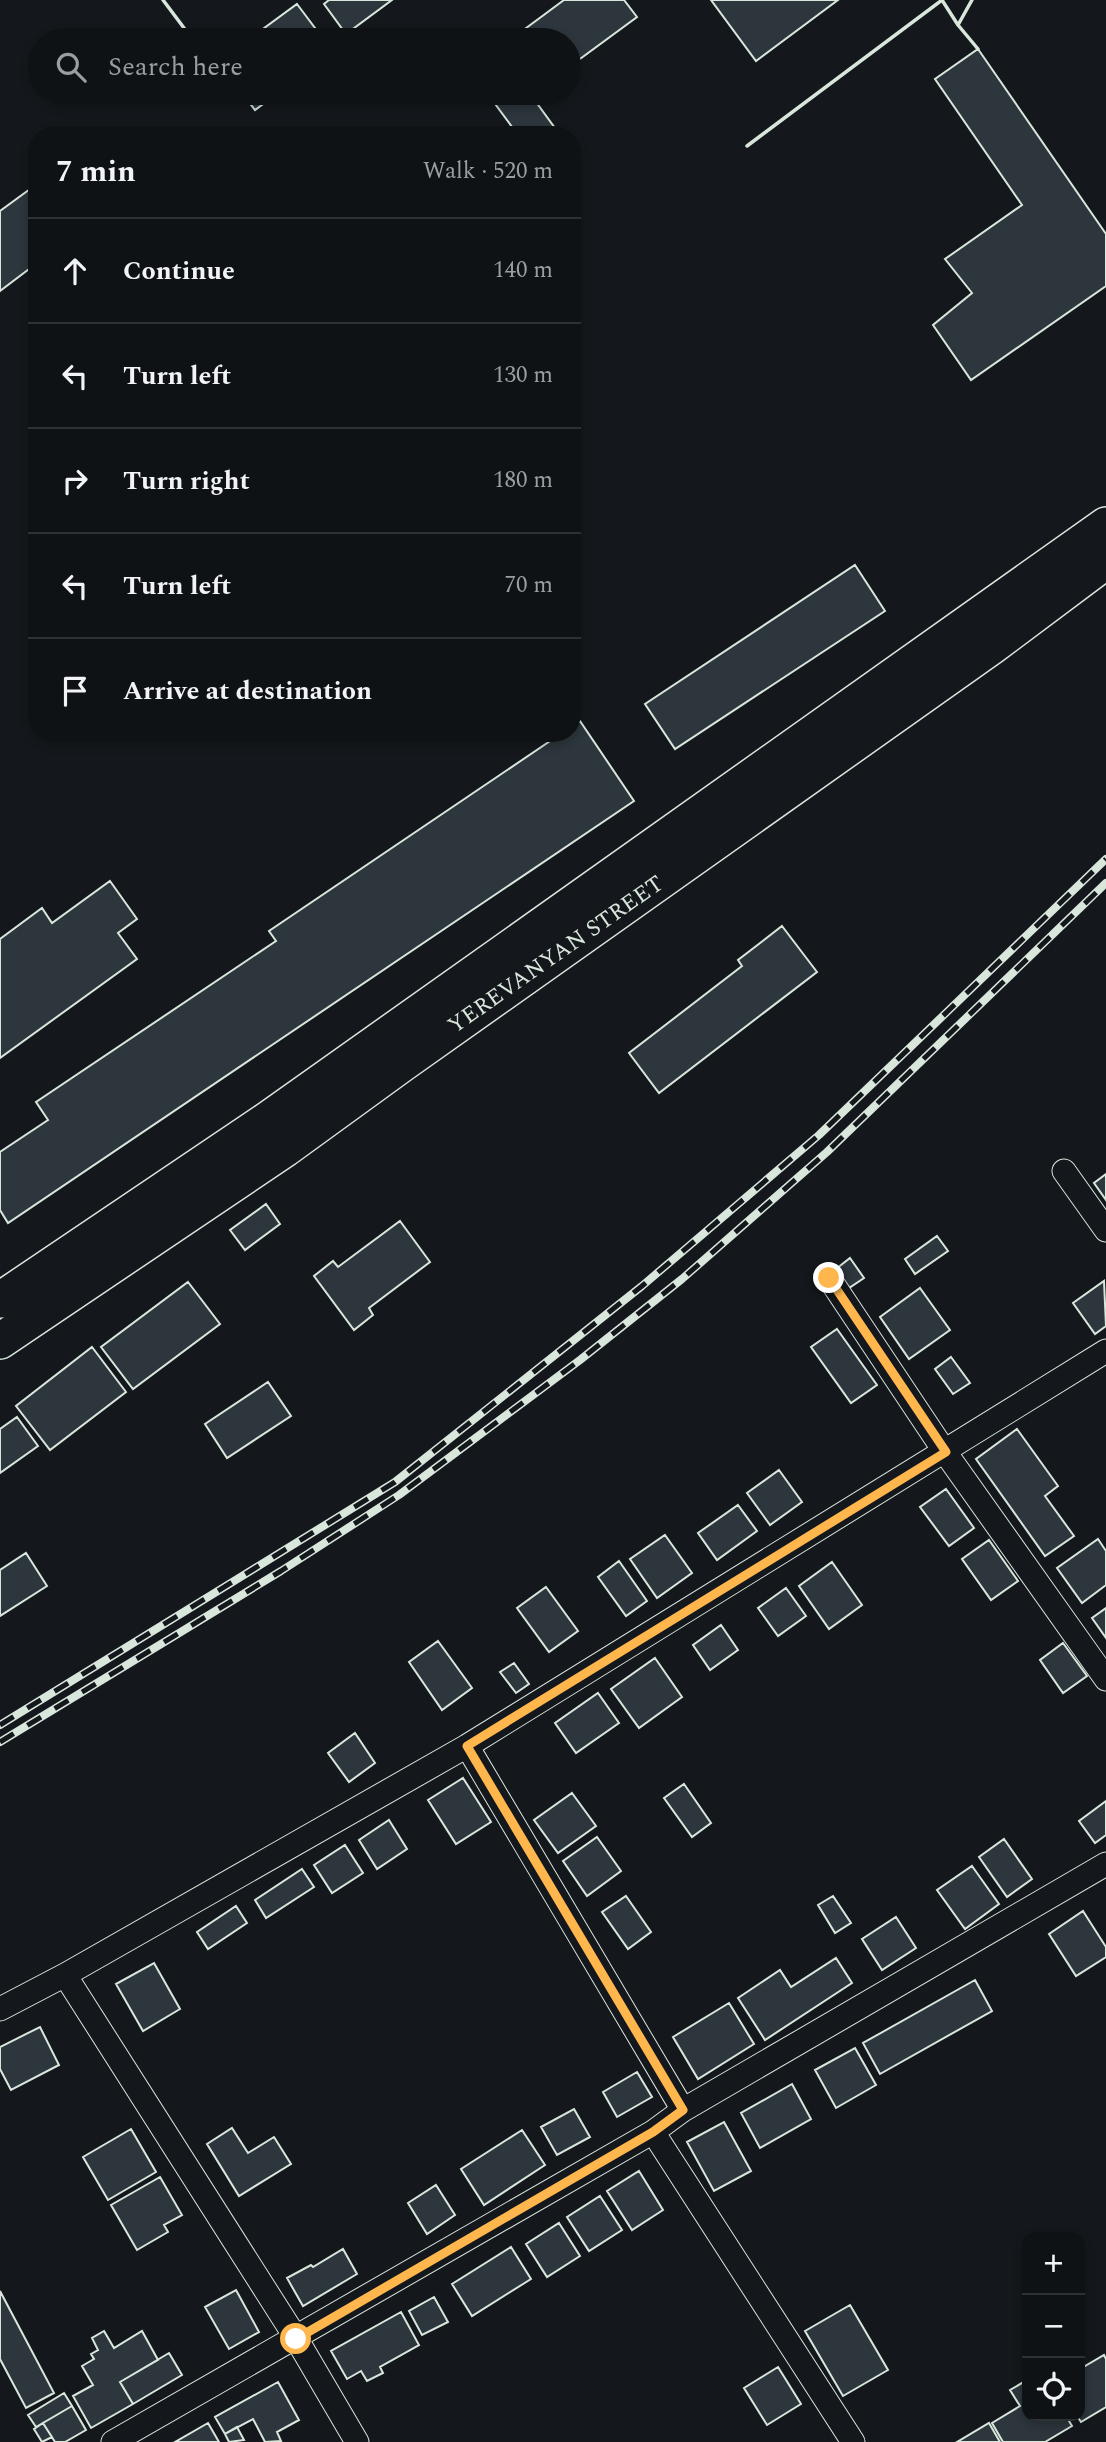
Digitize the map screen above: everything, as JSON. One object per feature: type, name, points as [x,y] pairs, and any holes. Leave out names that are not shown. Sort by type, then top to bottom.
[{"type":"highway","name":"YEREVANYAN STREET","points":[[0,1300],[276,1134],[402,1063],[590,912],[1106,525]]},
{"type":"highway","name":"YEREVANYAN STREET","points":[[590,912],[991,647],[1106,561]]},
{"type":"highway","name":"YEREVANYAN STREET","points":[[0,1341],[276,1134]]},
{"type":"street","points":[[1064,1171],[1106,1230]]},
{"type":"street","points":[[829,1278],[946,1452],[1106,1679]]},
{"type":"street","points":[[0,2009],[65,1975],[467,1746],[1106,1351]]},
{"type":"street","points":[[467,1746],[683,2110]]},
{"type":"street","points":[[113,2442],[653,2132],[683,2110],[1106,1864]]},
{"type":"street","points":[[65,1975],[296,2339],[357,2442]]},
{"type":"street","points":[[653,2132],[853,2442]]},
{"type":"building","points":[[329,0],[392,0],[354,28],[342,28],[324,4]]},
{"type":"building","points":[[564,0],[624,0],[637,17],[581,58],[581,28],[526,28]]},
{"type":"building","points":[[711,0],[838,0],[756,61]]},
{"type":"building","points":[[297,4],[315,28],[264,28]]},
{"type":"building","points":[[978,49],[1106,234],[1106,286],[971,380],[933,325],[972,293],[945,259],[1022,205],[935,79]]},
{"type":"building","points":[[496,105],[538,105],[553,126],[511,126]]},
{"type":"building","points":[[28,191],[28,270],[0,291],[0,211]]},
{"type":"building","points":[[855,565],[885,611],[675,749],[645,704]]},
{"type":"building","points":[[581,722],[634,801],[8,1223],[0,1210],[0,1152],[48,1120],[36,1102],[276,941],[269,931],[549,742],[581,742]]},
{"type":"building","points":[[110,881],[137,919],[118,933],[137,959],[0,1058],[0,939],[42,908],[52,923]]},
{"type":"building","points":[[782,926],[817,972],[659,1093],[629,1053],[742,966],[738,960]]},
{"type":"building","points":[[1106,1174],[1106,1200],[1094,1183]]},
{"type":"building","points":[[266,1204],[280,1224],[245,1250],[230,1230]]},
{"type":"building","points":[[400,1221],[430,1262],[369,1308],[373,1315],[354,1330],[314,1276],[333,1261],[338,1267]]},
{"type":"building","points":[[937,1236],[948,1251],[915,1274],[905,1259]]},
{"type":"building","points":[[850,1258],[864,1278],[849,1288],[836,1269]]},
{"type":"building","points":[[1104,1281],[1106,1326],[1095,1334],[1073,1303]]},
{"type":"building","points":[[188,1282],[220,1324],[133,1389],[101,1347]]},
{"type":"building","points":[[920,1288],[950,1330],[909,1359],[880,1317]]},
{"type":"building","points":[[837,1329],[877,1385],[851,1403],[811,1347]]},
{"type":"building","points":[[92,1347],[126,1392],[50,1450],[16,1406]]},
{"type":"building","points":[[951,1357],[970,1383],[953,1394],[935,1369]]},
{"type":"building","points":[[268,1382],[291,1416],[227,1458],[205,1424]]},
{"type":"building","points":[[17,1417],[38,1446],[0,1473],[0,1429]]},
{"type":"building","points":[[1017,1429],[1058,1486],[1045,1496],[1074,1536],[1045,1556],[976,1459]]},
{"type":"building","points":[[779,1470],[802,1502],[770,1525],[747,1493]]},
{"type":"building","points":[[946,1489],[974,1528],[949,1546],[920,1507]]},
{"type":"building","points":[[738,1505],[757,1531],[717,1560],[698,1533]]},
{"type":"building","points":[[665,1535],[692,1573],[657,1598],[630,1559]]},
{"type":"building","points":[[1098,1539],[1106,1551],[1106,1585],[1082,1603],[1057,1568]]},
{"type":"building","points":[[989,1540],[1018,1581],[991,1600],[962,1559]]},
{"type":"building","points":[[26,1553],[47,1586],[0,1616],[0,1570]]},
{"type":"building","points":[[619,1561],[647,1601],[626,1616],[598,1577]]},
{"type":"building","points":[[832,1562],[862,1605],[829,1629],[799,1586]]},
{"type":"building","points":[[546,1587],[578,1631],[549,1652],[517,1608]]},
{"type":"building","points":[[786,1588],[806,1616],[778,1636],[758,1608]]},
{"type":"building","points":[[1106,1608],[1106,1638],[1092,1618]]},
{"type":"building","points":[[721,1625],[738,1650],[710,1670],[693,1645]]},
{"type":"building","points":[[438,1641],[472,1688],[442,1710],[409,1662]]},
{"type":"building","points":[[1063,1643],[1087,1676],[1063,1693],[1040,1660]]},
{"type":"building","points":[[655,1658],[682,1697],[639,1728],[611,1689]]},
{"type":"building","points":[[514,1663],[529,1684],[516,1693],[500,1672]]},
{"type":"building","points":[[598,1693],[619,1723],[576,1753],[555,1723]]},
{"type":"building","points":[[355,1733],[375,1763],[349,1782],[328,1753]]},
{"type":"building","points":[[463,1778],[491,1822],[456,1844],[428,1800]]},
{"type":"building","points":[[684,1784],[711,1823],[692,1837],[664,1798]]},
{"type":"building","points":[[572,1793],[596,1826],[558,1853],[534,1820]]},
{"type":"building","points":[[1106,1801],[1106,1835],[1095,1843],[1079,1821]]},
{"type":"building","points":[[389,1820],[407,1849],[377,1869],[359,1840]]},
{"type":"building","points":[[597,1837],[621,1871],[587,1896],[563,1861]]},
{"type":"building","points":[[1004,1839],[1032,1879],[1007,1897],[979,1857]]},
{"type":"building","points":[[345,1845],[363,1873],[332,1893],[314,1865]]},
{"type":"building","points":[[972,1866],[999,1904],[965,1929],[937,1890]]},
{"type":"building","points":[[302,1869],[314,1887],[266,1918],[255,1900]]},
{"type":"building","points":[[626,1896],[651,1932],[628,1949],[602,1912]]},
{"type":"building","points":[[833,1896],[851,1923],[835,1933],[818,1905]]},
{"type":"building","points":[[236,1906],[247,1923],[208,1949],[197,1932]]},
{"type":"building","points":[[1083,1911],[1106,1947],[1106,1957],[1076,1976],[1049,1934]]},
{"type":"building","points":[[896,1917],[916,1948],[882,1970],[862,1939]]},
{"type":"building","points":[[836,1958],[852,1983],[765,2040],[738,1998],[780,1970],[791,1987]]},
{"type":"building","points":[[154,1963],[180,2009],[143,2031],[116,1984]]},
{"type":"building","points":[[975,1980],[992,2011],[880,2074],[863,2043]]},
{"type":"building","points":[[729,2003],[754,2044],[698,2079],[673,2037]]},
{"type":"building","points":[[40,2027],[59,2065],[11,2090],[0,2069],[0,2047]]},
{"type":"building","points":[[855,2048],[876,2085],[836,2108],[815,2070]]},
{"type":"building","points":[[637,2072],[652,2097],[617,2117],[603,2092]]},
{"type":"building","points":[[792,2084],[811,2119],[760,2148],[741,2113]]},
{"type":"building","points":[[574,2109],[590,2137],[557,2155],[541,2127]]},
{"type":"building","points":[[724,2122],[751,2171],[714,2191],[687,2142]]},
{"type":"building","points":[[232,2128],[248,2153],[274,2137],[291,2164],[239,2196],[207,2144]]},
{"type":"building","points":[[131,2129],[156,2172],[108,2200],[83,2157]]},
{"type":"building","points":[[522,2130],[545,2165],[484,2205],[461,2169]]},
{"type":"building","points":[[639,2171],[663,2210],[632,2230],[607,2191]]},
{"type":"building","points":[[160,2177],[182,2215],[164,2225],[168,2232],[137,2250],[111,2205]]},
{"type":"building","points":[[436,2185],[455,2215],[427,2234],[408,2203]]},
{"type":"building","points":[[600,2196],[622,2230],[589,2251],[567,2217]]},
{"type":"building","points":[[559,2223],[580,2256],[547,2277],[526,2244]]},
{"type":"building","points":[[511,2247],[531,2279],[472,2316],[452,2284]]},
{"type":"building","points":[[343,2249],[357,2274],[303,2306],[287,2278],[311,2265],[313,2267]]},
{"type":"building","points":[[236,2290],[259,2332],[229,2349],[205,2307]]},
{"type":"building","points":[[0,2291],[54,2393],[26,2408],[0,2359]]},
{"type":"building","points":[[434,2297],[448,2322],[422,2335],[409,2311]]},
{"type":"building","points":[[850,2305],[888,2370],[843,2396],[805,2331]]},
{"type":"building","points":[[401,2312],[419,2345],[380,2367],[383,2373],[367,2381],[361,2371],[347,2379],[331,2351]]},
{"type":"building","points":[[104,2331],[114,2348],[142,2331],[158,2360],[120,2382],[133,2404],[91,2428],[73,2396],[93,2385],[82,2366],[94,2359],[91,2354],[98,2350],[92,2338]]},
{"type":"building","points":[[169,2353],[182,2375],[133,2404],[120,2382]]},
{"type":"building","points":[[1104,2355],[1106,2359],[1106,2407],[1085,2420],[1085,2366]]},
{"type":"building","points":[[778,2367],[801,2404],[767,2425],[744,2388]]},
{"type":"building","points":[[278,2382],[299,2420],[277,2432],[281,2441],[265,2442],[253,2419],[225,2434],[215,2417]]},
{"type":"building","points":[[1022,2383],[1022,2421],[1069,2421],[1072,2426],[1045,2442],[1003,2442],[992,2423],[1020,2406],[1010,2390]]},
{"type":"building","points":[[64,2393],[72,2406],[36,2427],[28,2415]]},
{"type":"building","points":[[72,2406],[86,2430],[65,2442],[55,2442],[43,2423]]},
{"type":"building","points":[[43,2423],[52,2437],[42,2442],[34,2429]]},
{"type":"building","points":[[208,2423],[219,2442],[175,2442]]},
{"type":"building","points":[[989,2423],[1000,2442],[957,2442]]},
{"type":"building","points":[[237,2427],[244,2440],[229,2442],[225,2434]]},
{"type":"railway","points":[[0,1725],[395,1482],[642,1286],[819,1135],[1106,859]]},
{"type":"railway","points":[[0,1742],[281,1571],[399,1495],[580,1360],[682,1279],[827,1152],[1106,883]]},
{"type":"wall","points":[[163,0],[184,28]]},
{"type":"wall","points":[[747,146],[942,0],[958,25]]},
{"type":"wall","points":[[972,0],[958,25],[978,49]]},
{"type":"route","points":[[296,2339],[653,2132],[683,2110],[467,1746],[946,1452],[829,1278]]}]
